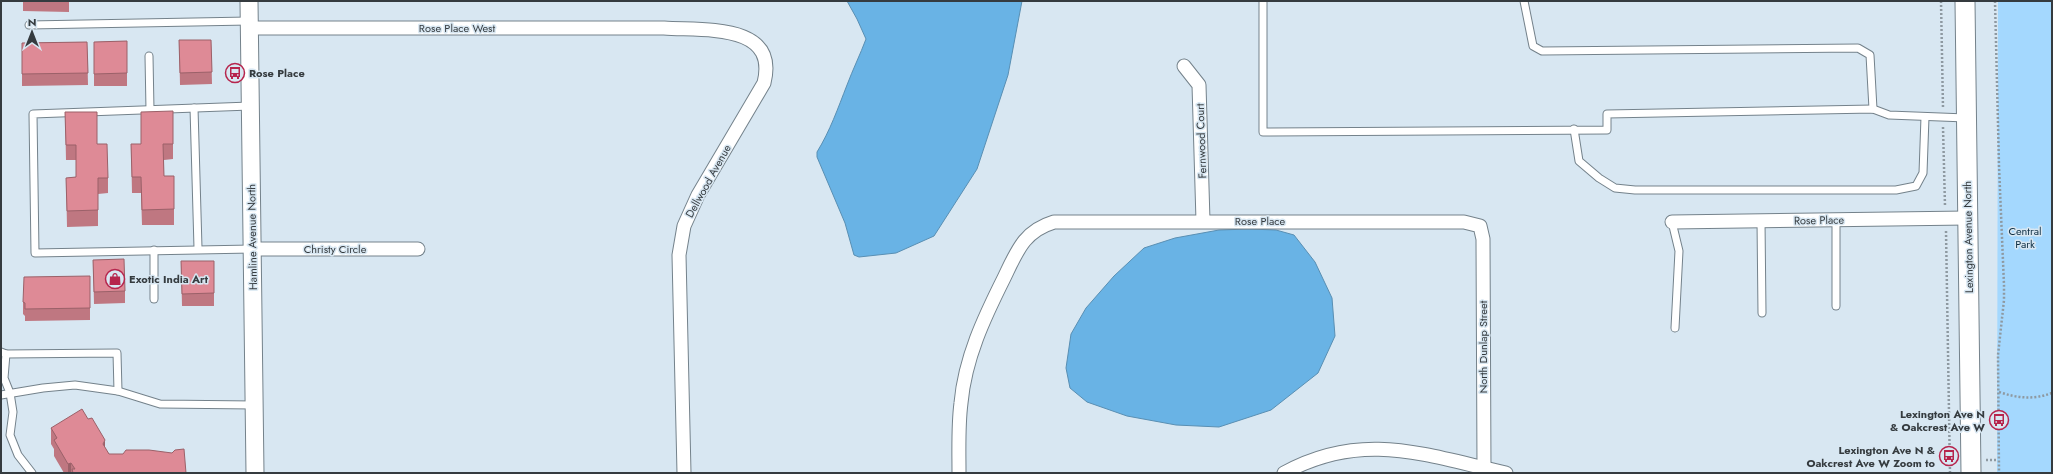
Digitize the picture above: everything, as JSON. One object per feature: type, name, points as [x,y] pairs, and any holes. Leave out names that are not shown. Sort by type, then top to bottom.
[{"type":"main road","name":"Lexington Avenue North","points":[[1965,1],[1971,473]]},
{"type":"street","name":"Hamline Avenue North","points":[[249,1],[255,473]]},
{"type":"street","name":"Rose Place West","points":[[249,25],[664,28]]},
{"type":"street","name":"Dellwood Avenue","points":[[664,28],[731,33],[745,36],[754,41],[762,50],[766,60],[767,72],[762,87],[698,195],[684,226],[680,255],[684,473]]},
{"type":"street","name":"Fernwood Court","points":[[1184,66],[1199,85],[1203,221]]},
{"type":"street","name":"Rose Place","points":[[1672,222],[1967,218]]},
{"type":"street","name":"Rose Place","points":[[959,473],[961,402],[966,370],[975,338],[1022,242],[1040,226],[1054,222],[1203,221],[1464,222],[1480,226]]},
{"type":"street","name":"North Dunlap Street","points":[[1480,226],[1483,239],[1484,468]]},
{"type":"street","name":"Christy Circle","points":[[252,249],[418,249]]},
{"type":"street","points":[[1284,473],[1301,463],[1324,455],[1347,450],[1370,448],[1401,451],[1506,473]]},
{"type":"lane","points":[[1263,1],[1263,132],[1607,130],[1607,114],[1872,109],[1889,115],[1966,118]]},
{"type":"lane","points":[[1524,1],[1533,46],[1542,51],[1858,48],[1870,55],[1872,109]]},
{"type":"lane","points":[[29,25],[249,25]]},
{"type":"lane","points":[[149,56],[150,110]]},
{"type":"lane","points":[[250,106],[34,114],[35,253],[198,248],[252,249]]},
{"type":"lane","points":[[194,108],[198,248]]},
{"type":"lane","points":[[1574,129],[1579,161],[1598,178],[1615,188],[1635,190],[1896,190],[1916,186],[1923,173],[1925,117]]},
{"type":"lane","points":[[1836,220],[1836,306]]},
{"type":"lane","points":[[1761,221],[1762,313]]},
{"type":"lane","points":[[1672,222],[1679,251],[1675,328]]},
{"type":"lane","points":[[154,250],[154,300]]},
{"type":"lane","points":[[32,473],[18,455],[10,435],[13,412],[10,393],[4,378],[3,353],[117,353],[118,391]]},
{"type":"lane","points":[[1,395],[43,388],[75,385],[118,391],[160,404],[254,405]]},
{"type":"path","points":[[1941,1],[1945,206]]},
{"type":"path","points":[[1995,1],[1999,166],[2004,285],[2004,300],[1998,355],[1999,473]]},
{"type":"path","points":[[1946,239],[1950,473]]},
{"type":"path","points":[[1999,392],[2016,398],[2038,398],[2052,393]]},
{"type":"green space","name":"Central Park","points":[[1998,1],[2052,1],[2052,473],[1997,473]]},
{"type":"shaded area","points":[[847,1],[1022,1],[1008,75],[977,169],[934,236],[896,253],[859,257],[854,255],[845,223],[817,157],[817,152],[834,119],[866,39]]},
{"type":"shaded area","points":[[1219,230],[1276,230],[1294,235],[1315,262],[1332,298],[1335,336],[1318,373],[1271,410],[1219,427],[1176,425],[1127,416],[1087,402],[1070,388],[1066,368],[1071,334],[1086,308],[1114,276],[1144,248],[1175,238]]},
{"type":"building","points":[[179,40],[211,40],[212,72],[180,73]]},
{"type":"building","points":[[127,41],[127,73],[94,74],[94,42]]},
{"type":"building","points":[[87,42],[88,73],[22,74],[22,43]]},
{"type":"building","points":[[173,111],[173,144],[163,144],[164,176],[174,176],[174,209],[142,210],[141,177],[132,177],[131,144],[141,144],[141,112]]},
{"type":"building","points":[[65,112],[97,112],[97,144],[107,144],[108,178],[98,178],[98,210],[67,211],[66,178],[76,177],[76,145],[66,145]]},
{"type":"building","points":[[124,259],[125,291],[94,292],[93,260]]},
{"type":"building","points":[[181,261],[214,261],[214,293],[182,294]]},
{"type":"building","points":[[90,276],[90,308],[25,309],[25,303],[23,302],[24,277]]},
{"type":"building","points":[[82,409],[88,419],[92,418],[105,440],[103,444],[109,454],[123,454],[126,450],[149,450],[172,453],[175,450],[184,449],[186,473],[73,473],[72,469],[75,469],[71,463],[68,464],[54,440],[57,438],[51,428]]},
{"type":"place","name":"Rose Place","points":[[235,73]]},
{"type":"place","name":"Exotic India Art","points":[[115,279]]},
{"type":"place","name":"Lexington Ave N & Oakcrest Ave W","points":[[1999,420]]},
{"type":"place","name":"Lexington Ave N & Oakcrest Ave W Zoom to","points":[[1949,456]]}]
